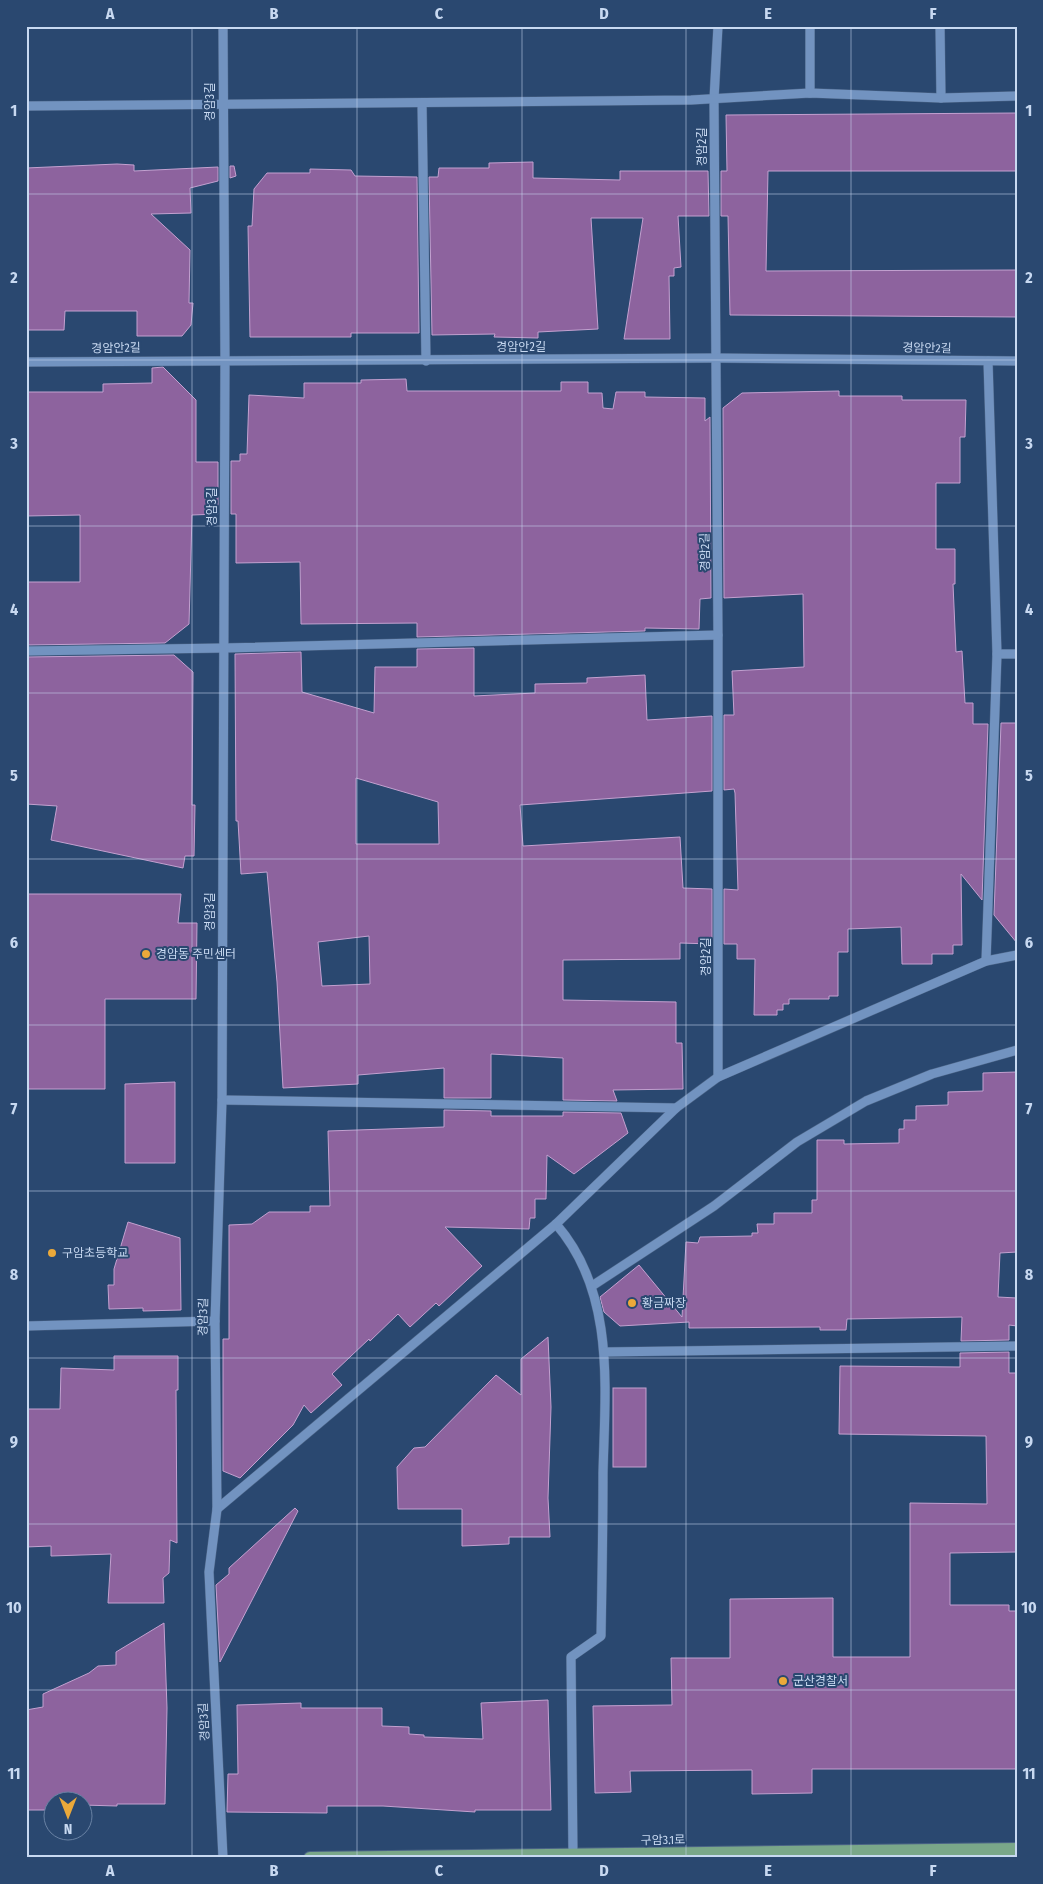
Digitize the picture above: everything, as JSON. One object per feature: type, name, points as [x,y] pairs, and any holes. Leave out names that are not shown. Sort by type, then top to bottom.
[{"type":"main road","name":"구암3.1로","points":[[310,1858],[1017,1849]]},
{"type":"street","name":"경암3길","points":[[222,1858],[210,1572],[217,1510],[215,1321],[222,1100],[224,648],[223,26]]},
{"type":"street","name":"경암2길","points":[[718,26],[714,99],[718,635],[718,1077]]},
{"type":"street","points":[[810,26],[810,93]]},
{"type":"street","points":[[940,26],[941,98]]},
{"type":"street","points":[[26,106],[714,99],[810,93],[941,98],[1017,96]]},
{"type":"street","points":[[422,103],[426,361]]},
{"type":"street","name":"경암안2길","points":[[26,362],[716,358],[1017,361]]},
{"type":"street","points":[[986,961],[997,654],[988,361]]},
{"type":"street","points":[[26,651],[224,648],[718,635]]},
{"type":"street","points":[[997,654],[1017,654]]},
{"type":"street","points":[[217,1510],[556,1224],[676,1108],[718,1077],[986,961],[1017,955]]},
{"type":"street","points":[[592,1286],[714,1206],[797,1142],[866,1101],[932,1074],[1017,1050]]},
{"type":"street","points":[[222,1100],[676,1108]]},
{"type":"street","points":[[556,1224],[569,1238],[580,1257],[592,1286],[606,1352],[601,1636],[571,1657],[573,1855]]},
{"type":"street","points":[[26,1326],[215,1321]]},
{"type":"street","points":[[606,1352],[1017,1346]]},
{"type":"building","points":[[1017,113],[1017,171],[768,171],[766,271],[1017,270],[1017,317],[730,315],[728,216],[721,216],[721,171],[727,171],[726,115]]},
{"type":"building","points":[[533,162],[533,178],[620,180],[620,171],[708,171],[709,216],[678,216],[681,267],[674,268],[674,276],[669,276],[670,339],[624,339],[643,218],[591,218],[598,329],[538,332],[538,338],[494,337],[495,334],[432,335],[429,177],[438,177],[439,168],[489,168],[489,163]]},
{"type":"building","points":[[134,165],[134,171],[218,167],[218,181],[190,188],[191,213],[151,214],[190,250],[189,303],[193,303],[191,325],[182,336],[137,336],[137,311],[65,311],[64,330],[26,330],[26,168]]},
{"type":"building","points":[[230,166],[234,166],[236,176],[230,178]]},
{"type":"building","points":[[310,169],[351,170],[355,176],[417,177],[419,333],[351,333],[351,337],[250,337],[248,226],[252,226],[254,189],[267,173],[310,173]]},
{"type":"building","points":[[163,367],[196,400],[196,462],[218,462],[218,514],[192,515],[189,624],[165,643],[26,645],[26,582],[80,582],[80,515],[26,516],[26,392],[103,392],[103,384],[152,383],[152,368]]},
{"type":"building","points":[[406,379],[407,391],[561,391],[561,382],[588,382],[588,393],[602,393],[603,408],[613,409],[616,392],[645,392],[645,397],[705,398],[705,421],[710,417],[711,598],[700,599],[699,629],[645,628],[645,631],[417,637],[417,623],[301,624],[300,562],[236,563],[236,514],[231,514],[231,461],[240,461],[240,454],[247,454],[249,395],[304,398],[304,383],[361,383],[361,380]]},
{"type":"building","points":[[839,391],[839,396],[902,396],[902,400],[966,400],[965,437],[960,437],[960,483],[936,483],[936,549],[955,549],[955,584],[953,584],[956,652],[962,651],[965,703],[973,703],[973,724],[988,724],[982,900],[961,874],[962,945],[953,945],[953,954],[932,954],[932,964],[902,964],[901,927],[848,929],[848,952],[838,952],[838,996],[829,996],[829,999],[789,999],[789,1004],[783,1004],[783,1010],[777,1010],[777,1015],[754,1015],[755,959],[737,959],[737,944],[724,944],[724,889],[738,890],[735,793],[734,789],[724,790],[724,715],[734,715],[732,671],[804,667],[803,594],[724,598],[723,408],[742,393]]},
{"type":"building","points":[[474,648],[474,696],[535,693],[535,684],[587,683],[587,678],[645,675],[647,720],[712,716],[712,791],[520,805],[523,846],[680,837],[683,888],[712,889],[712,944],[680,943],[680,959],[563,960],[563,1000],[676,1002],[676,1043],[682,1043],[683,1089],[613,1090],[617,1101],[563,1100],[563,1058],[491,1054],[491,1098],[444,1098],[444,1068],[358,1075],[358,1084],[283,1088],[277,982],[267,872],[241,874],[238,821],[236,821],[235,654],[301,652],[302,692],[374,713],[375,667],[417,667],[417,649]],"holes":[[[356,778],[438,802],[439,844],[356,844]],[[369,936],[370,984],[322,986],[318,942]]]},
{"type":"building","points":[[174,655],[193,672],[192,805],[195,805],[194,856],[185,856],[183,868],[51,840],[57,806],[26,804],[26,657]]},
{"type":"building","points":[[1001,723],[1017,723],[1017,943],[994,915]]},
{"type":"building","points":[[26,894],[181,894],[178,923],[197,923],[196,999],[105,999],[105,1089],[26,1089]]},
{"type":"building","points":[[1017,1072],[1017,1252],[1000,1253],[998,1297],[1017,1298],[1017,1326],[1009,1325],[1009,1340],[961,1341],[962,1317],[847,1319],[846,1330],[820,1330],[820,1327],[689,1328],[689,1322],[620,1326],[604,1312],[600,1297],[639,1265],[682,1317],[686,1242],[698,1243],[700,1237],[752,1236],[752,1233],[758,1233],[757,1224],[774,1224],[774,1213],[812,1213],[812,1200],[817,1200],[817,1140],[844,1140],[844,1144],[899,1143],[899,1129],[904,1129],[904,1120],[916,1120],[916,1106],[948,1105],[948,1092],[983,1091],[983,1073]]},
{"type":"building","points":[[175,1082],[175,1163],[125,1163],[125,1084]]},
{"type":"building","points":[[444,1110],[491,1111],[491,1116],[563,1116],[563,1112],[621,1113],[628,1133],[574,1174],[547,1155],[546,1199],[535,1199],[535,1218],[530,1218],[529,1229],[445,1227],[482,1266],[439,1306],[436,1303],[410,1327],[398,1314],[370,1341],[369,1339],[332,1374],[342,1385],[311,1413],[304,1405],[293,1425],[240,1478],[223,1471],[223,1339],[229,1339],[229,1225],[252,1224],[269,1212],[310,1212],[310,1206],[330,1206],[328,1131],[444,1127]]},
{"type":"building","points":[[128,1222],[180,1238],[181,1310],[143,1311],[143,1308],[109,1309],[108,1285],[114,1285],[114,1269]]},
{"type":"building","points":[[548,1337],[551,1407],[548,1498],[550,1537],[509,1537],[509,1544],[462,1546],[462,1509],[398,1509],[397,1467],[414,1448],[425,1447],[496,1375],[521,1395],[521,1359]]},
{"type":"building","points":[[1009,1352],[1009,1373],[1017,1373],[1017,1552],[950,1553],[950,1605],[1009,1605],[1009,1611],[1017,1611],[1017,1769],[812,1769],[812,1793],[752,1794],[752,1770],[630,1771],[631,1792],[595,1793],[593,1706],[672,1705],[671,1658],[730,1658],[730,1599],[833,1598],[833,1657],[910,1657],[910,1503],[987,1504],[986,1436],[839,1434],[840,1366],[960,1367],[960,1353]]},
{"type":"building","points":[[114,1356],[178,1356],[178,1390],[176,1390],[177,1543],[170,1540],[169,1573],[163,1578],[164,1603],[108,1603],[111,1554],[51,1556],[51,1546],[26,1547],[26,1409],[60,1409],[61,1368],[114,1370]]},
{"type":"building","points":[[613,1388],[646,1388],[646,1467],[613,1467]]},
{"type":"building","points":[[295,1508],[298,1511],[220,1662],[216,1585],[229,1574],[229,1568]]},
{"type":"building","points":[[164,1623],[167,1708],[165,1804],[92,1805],[92,1792],[42,1792],[42,1810],[26,1810],[26,1710],[43,1707],[43,1694],[89,1673],[98,1666],[116,1665],[116,1652]]},
{"type":"building","points":[[548,1700],[551,1810],[475,1810],[475,1812],[383,1806],[327,1806],[327,1813],[227,1812],[228,1774],[238,1774],[237,1705],[301,1703],[301,1708],[382,1708],[382,1726],[409,1727],[409,1734],[424,1735],[424,1737],[483,1739],[481,1703]]},
{"type":"place","name":"경암동 주민센터","points":[[146,954]]},
{"type":"place","name":"구암초등학교","points":[[52,1253]]},
{"type":"place","name":"황금짜장","points":[[632,1303]]},
{"type":"place","name":"군산경찰서","points":[[783,1681]]}]
